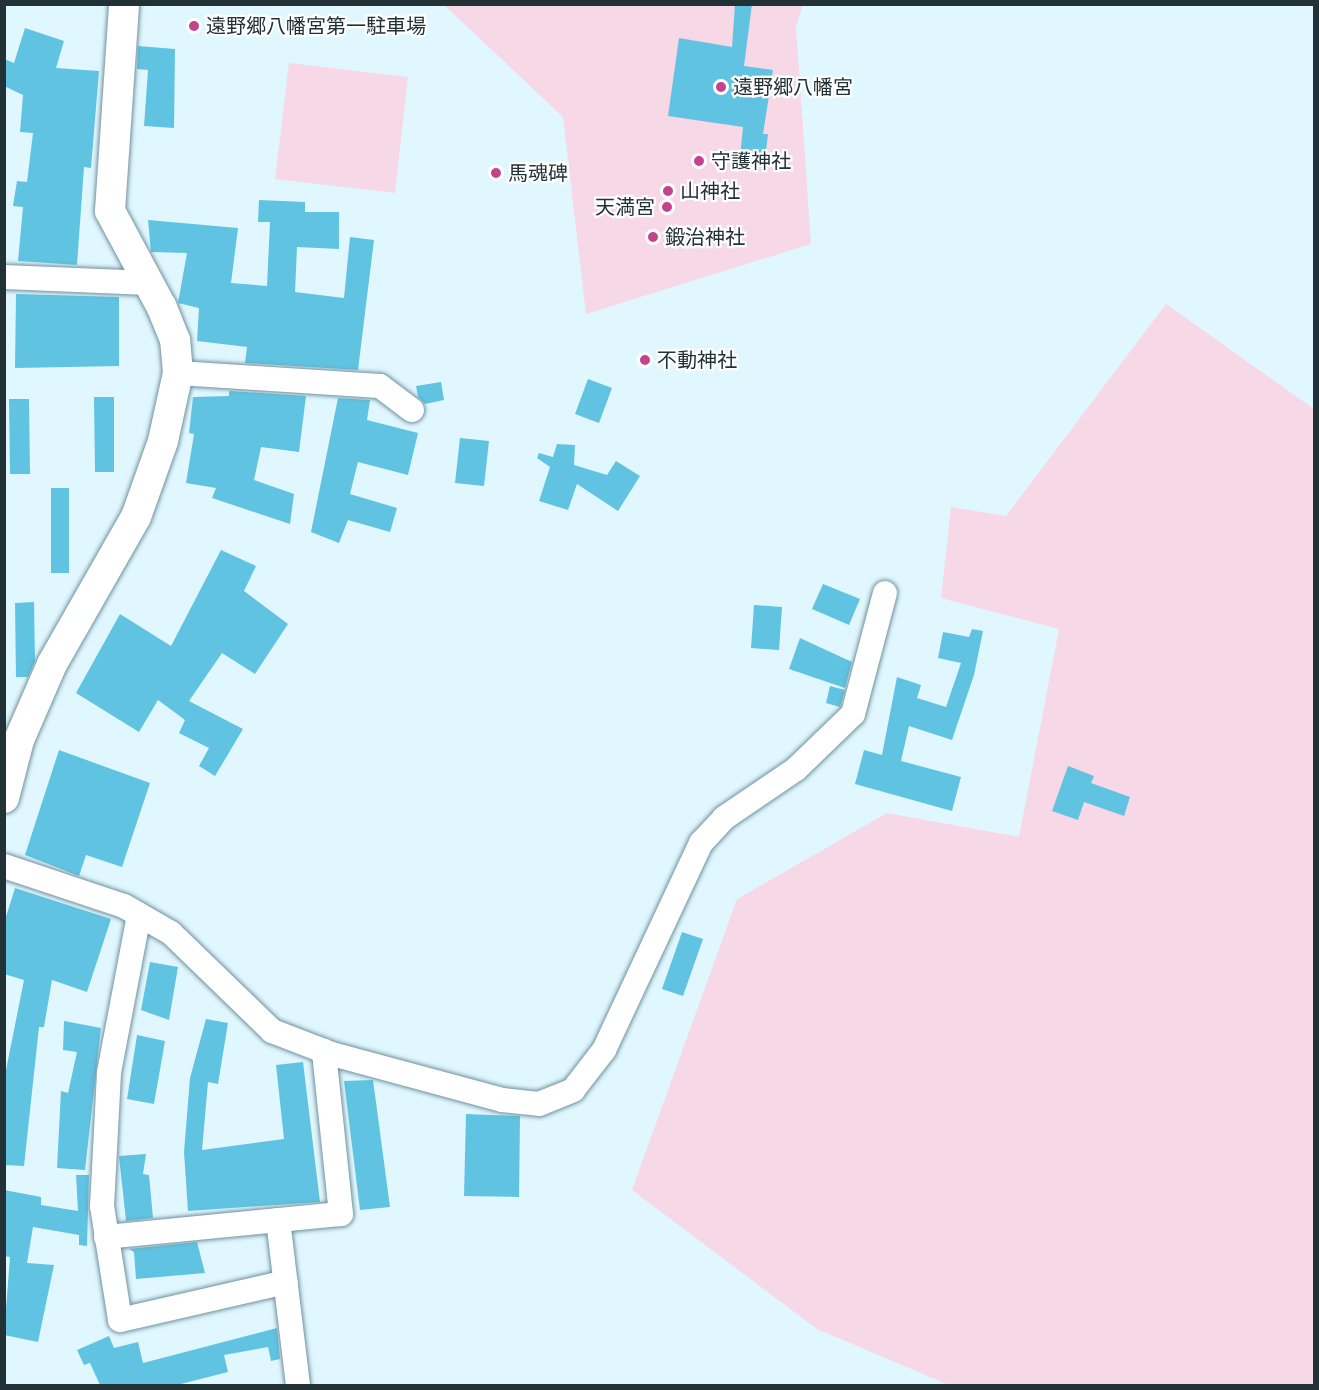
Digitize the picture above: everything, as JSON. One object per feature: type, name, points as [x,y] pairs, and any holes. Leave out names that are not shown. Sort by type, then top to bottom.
[{"type":"street","points":[[4,798],[12,740],[52,664],[136,517],[163,441],[178,373],[175,340],[149,283],[110,211],[124,4]]},
{"type":"street","points":[[4,277],[149,283]]},
{"type":"street","points":[[178,373],[380,386],[412,410]]},
{"type":"street","points":[[4,866],[139,915],[171,933],[272,1031],[324,1050],[502,1100],[539,1104],[573,1090],[604,1050],[701,843],[723,818],[795,769],[853,714],[885,593]]},
{"type":"street","points":[[139,915],[109,1073],[102,1206],[120,1320],[286,1282]]},
{"type":"street","points":[[106,1237],[341,1214],[324,1050]]},
{"type":"street","points":[[278,1220],[298,1386]]},
{"type":"shaded area","points":[[444,5],[803,5],[796,26],[811,244],[586,314],[563,117]]},
{"type":"shaded area","points":[[289,63],[408,77],[395,193],[275,179]]},
{"type":"shaded area","points":[[1166,304],[1314,409],[1314,1385],[949,1385],[817,1329],[632,1190],[737,899],[887,813],[1019,837],[1059,629],[941,598],[951,507],[1006,516]]},
{"type":"building","name":"遠野郷八幡宮","points":[[735,4],[752,4],[744,66],[773,70],[763,134],[768,134],[765,160],[740,157],[743,127],[668,116],[679,38],[732,47]]},
{"type":"building","points":[[25,28],[64,41],[56,68],[99,71],[91,168],[84,167],[77,265],[18,261],[23,207],[13,206],[17,181],[27,182],[33,133],[20,132],[23,95],[4,86],[4,59],[14,63]]},
{"type":"building","points":[[138,46],[175,49],[174,128],[144,126],[148,70],[137,69]]},
{"type":"building","points":[[259,200],[305,202],[305,212],[339,212],[339,249],[297,247],[295,292],[344,298],[350,237],[374,240],[358,370],[245,363],[247,347],[197,341],[199,308],[178,303],[187,253],[151,252],[148,220],[238,228],[231,283],[267,286],[270,222],[258,222]]},
{"type":"building","points":[[16,294],[119,297],[119,366],[15,368]]},
{"type":"building","points":[[588,379],[612,388],[599,423],[575,414]]},
{"type":"building","points":[[441,382],[444,400],[425,404],[418,397],[416,386]]},
{"type":"building","points":[[229,391],[306,396],[299,452],[261,447],[254,480],[294,494],[290,524],[212,498],[216,488],[186,483],[194,434],[189,433],[193,397],[229,396]]},
{"type":"building","points":[[94,397],[114,397],[114,472],[95,472]]},
{"type":"building","points":[[338,398],[370,400],[367,420],[418,433],[408,475],[358,462],[350,494],[397,508],[390,532],[348,520],[339,543],[311,532]]},
{"type":"building","points":[[9,399],[29,399],[30,474],[10,474]]},
{"type":"building","points":[[460,438],[489,441],[484,486],[455,483]]},
{"type":"building","points":[[557,444],[575,445],[574,465],[607,475],[616,461],[640,476],[618,511],[577,484],[568,510],[539,501],[550,467],[537,458],[539,453],[553,457]]},
{"type":"building","points":[[51,488],[69,488],[69,573],[51,573]]},
{"type":"building","points":[[221,550],[256,566],[244,591],[288,624],[255,674],[222,653],[189,701],[243,729],[215,776],[199,766],[209,748],[179,733],[185,720],[158,700],[139,732],[76,693],[120,614],[171,646]]},
{"type":"building","points":[[823,584],[860,599],[849,625],[812,609]]},
{"type":"building","points":[[34,602],[35,661],[28,677],[16,677],[15,603]]},
{"type":"building","points":[[754,605],[782,607],[779,650],[751,648]]},
{"type":"building","points":[[972,629],[983,631],[974,675],[952,740],[909,726],[901,761],[961,777],[952,811],[855,784],[864,750],[882,755],[897,677],[921,685],[917,698],[946,707],[961,663],[938,658],[943,632],[969,637]]},
{"type":"building","points":[[800,638],[852,662],[845,688],[789,669]]},
{"type":"building","points":[[830,686],[845,690],[840,707],[826,703]]},
{"type":"building","points":[[59,750],[150,783],[122,867],[86,855],[79,876],[25,855]]},
{"type":"building","points":[[1068,766],[1094,776],[1091,783],[1130,797],[1124,816],[1084,802],[1078,820],[1052,811]]},
{"type":"building","points":[[15,888],[111,919],[87,992],[52,980],[44,1027],[39,1027],[24,1166],[4,1165],[4,1080],[24,980],[4,974],[4,923]]},
{"type":"building","points":[[682,932],[703,939],[683,996],[662,989]]},
{"type":"building","points":[[150,962],[178,967],[169,1020],[141,1010]]},
{"type":"building","points":[[206,1019],[228,1023],[218,1084],[208,1082],[202,1150],[284,1139],[276,1065],[303,1062],[320,1202],[188,1211],[184,1152],[190,1078]]},
{"type":"building","points":[[64,1021],[101,1028],[85,1170],[57,1168],[61,1091],[68,1093],[77,1052],[63,1050]]},
{"type":"building","points":[[137,1035],[165,1041],[154,1104],[127,1099]]},
{"type":"building","points":[[373,1080],[390,1207],[360,1210],[344,1081]]},
{"type":"building","points":[[466,1114],[520,1116],[519,1197],[464,1196]]},
{"type":"building","points":[[146,1154],[143,1174],[149,1175],[153,1218],[126,1221],[119,1156]]},
{"type":"building","points":[[76,1175],[89,1175],[87,1246],[79,1245],[79,1235],[33,1227],[27,1263],[54,1265],[38,1342],[4,1335],[10,1257],[4,1256],[4,1190],[41,1197],[41,1205],[78,1211]]},
{"type":"building","points":[[197,1242],[205,1273],[136,1279],[134,1252],[129,1249]]},
{"type":"building","points":[[277,1328],[280,1359],[271,1361],[268,1347],[224,1355],[228,1372],[173,1386],[100,1385],[90,1363],[84,1365],[77,1350],[109,1336],[114,1348],[138,1342],[143,1363]]},
{"type":"place","name":"遠野郷八幡宮第一駐車場","points":[[194,26]]},
{"type":"place","name":"遠野郷八幡宮","points":[[721,87]]},
{"type":"place","name":"守護神社","points":[[699,161]]},
{"type":"place","name":"馬魂碑","points":[[496,173]]},
{"type":"place","name":"山神社","points":[[668,191]]},
{"type":"place","name":"天満宮","points":[[667,207]]},
{"type":"place","name":"鍛治神社","points":[[653,237]]},
{"type":"place","name":"不動神社","points":[[645,360]]}]
